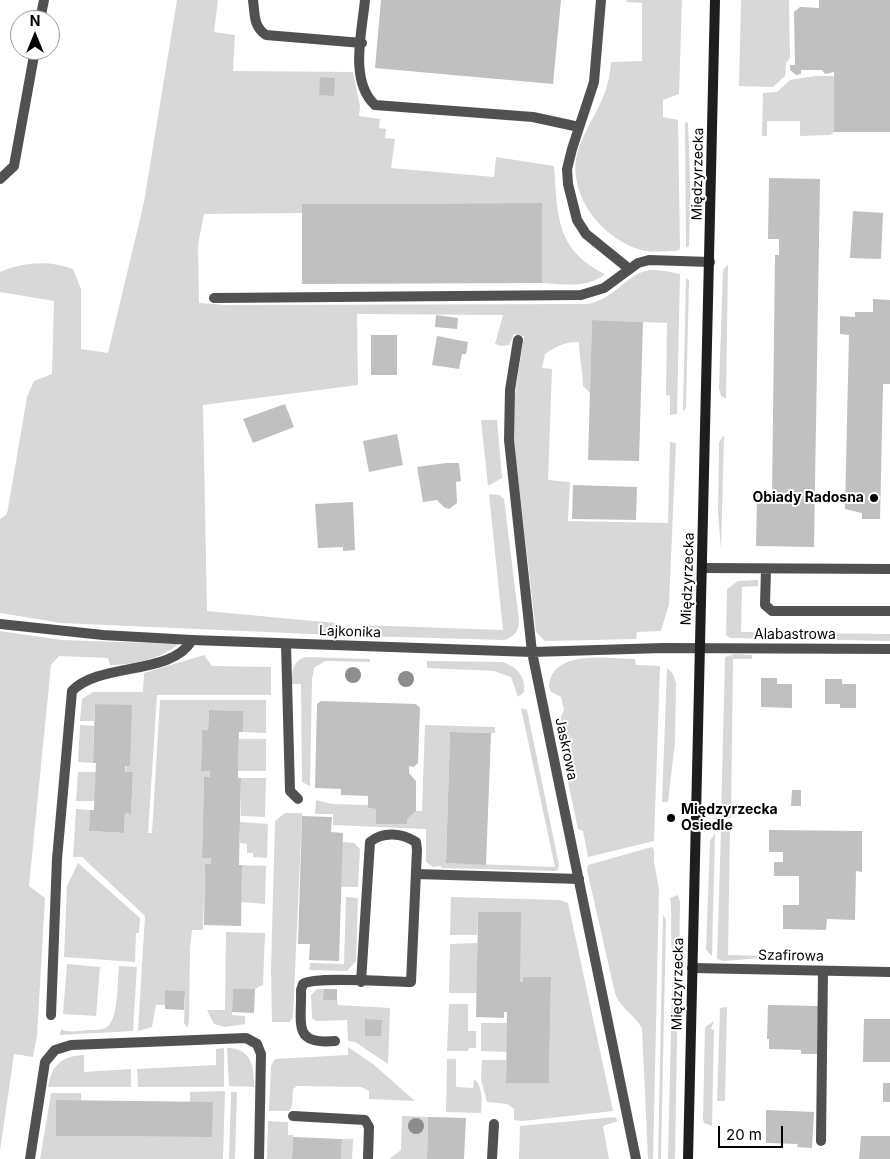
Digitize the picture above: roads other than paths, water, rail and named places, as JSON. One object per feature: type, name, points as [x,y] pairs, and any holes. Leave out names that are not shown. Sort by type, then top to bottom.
[{"type":"main road","name":"Międzyrzecka","points":[[688,1159],[715,0]]},
{"type":"street","points":[[253,0],[255,23],[258,30],[266,35],[362,43]]},
{"type":"street","points":[[365,0],[360,70],[367,98],[375,105],[533,117],[579,127]]},
{"type":"street","points":[[601,0],[594,82],[567,169],[568,184],[577,220],[586,234],[598,246],[628,268]]},
{"type":"street","points":[[0,179],[14,166],[33,60]]},
{"type":"street","points":[[214,298],[581,294],[604,288],[628,268],[649,260],[710,262]]},
{"type":"street","name":"Jaskrowa","points":[[518,340],[510,390],[508,440],[532,652],[636,1159]]},
{"type":"street","points":[[703,568],[890,569]]},
{"type":"street","points":[[766,569],[767,609],[890,610]]},
{"type":"street","name":"Lajkonika","points":[[0,624],[103,635],[286,644],[532,652],[700,648]]},
{"type":"street","points":[[51,1015],[57,859],[72,691],[82,683],[100,676],[181,654],[192,640]]},
{"type":"street","points":[[286,644],[290,791],[298,799]]},
{"type":"street","name":"Alabastrowa","points":[[700,648],[890,650]]},
{"type":"street","points":[[336,1042],[322,1043],[308,1039],[302,1033],[303,984],[313,980],[361,982],[412,982],[416,842],[404,836],[376,836],[370,842],[361,982]]},
{"type":"street","points":[[416,874],[579,880]]},
{"type":"street","name":"Szafirowa","points":[[692,968],[890,972]]},
{"type":"street","points":[[821,1141],[823,971]]},
{"type":"street","points":[[30,1159],[45,1062],[55,1050],[71,1046],[246,1038],[257,1044],[261,1054],[260,1159]]},
{"type":"street","points":[[293,1116],[365,1120],[369,1127],[368,1159]]},
{"type":"street","points":[[492,1159],[494,1124]]},
{"type":"place","name":"Obiady Radosna","points":[[874,498]]},
{"type":"place","name":"Międzyrzecka Osiedle","points":[[671,818]]}]
